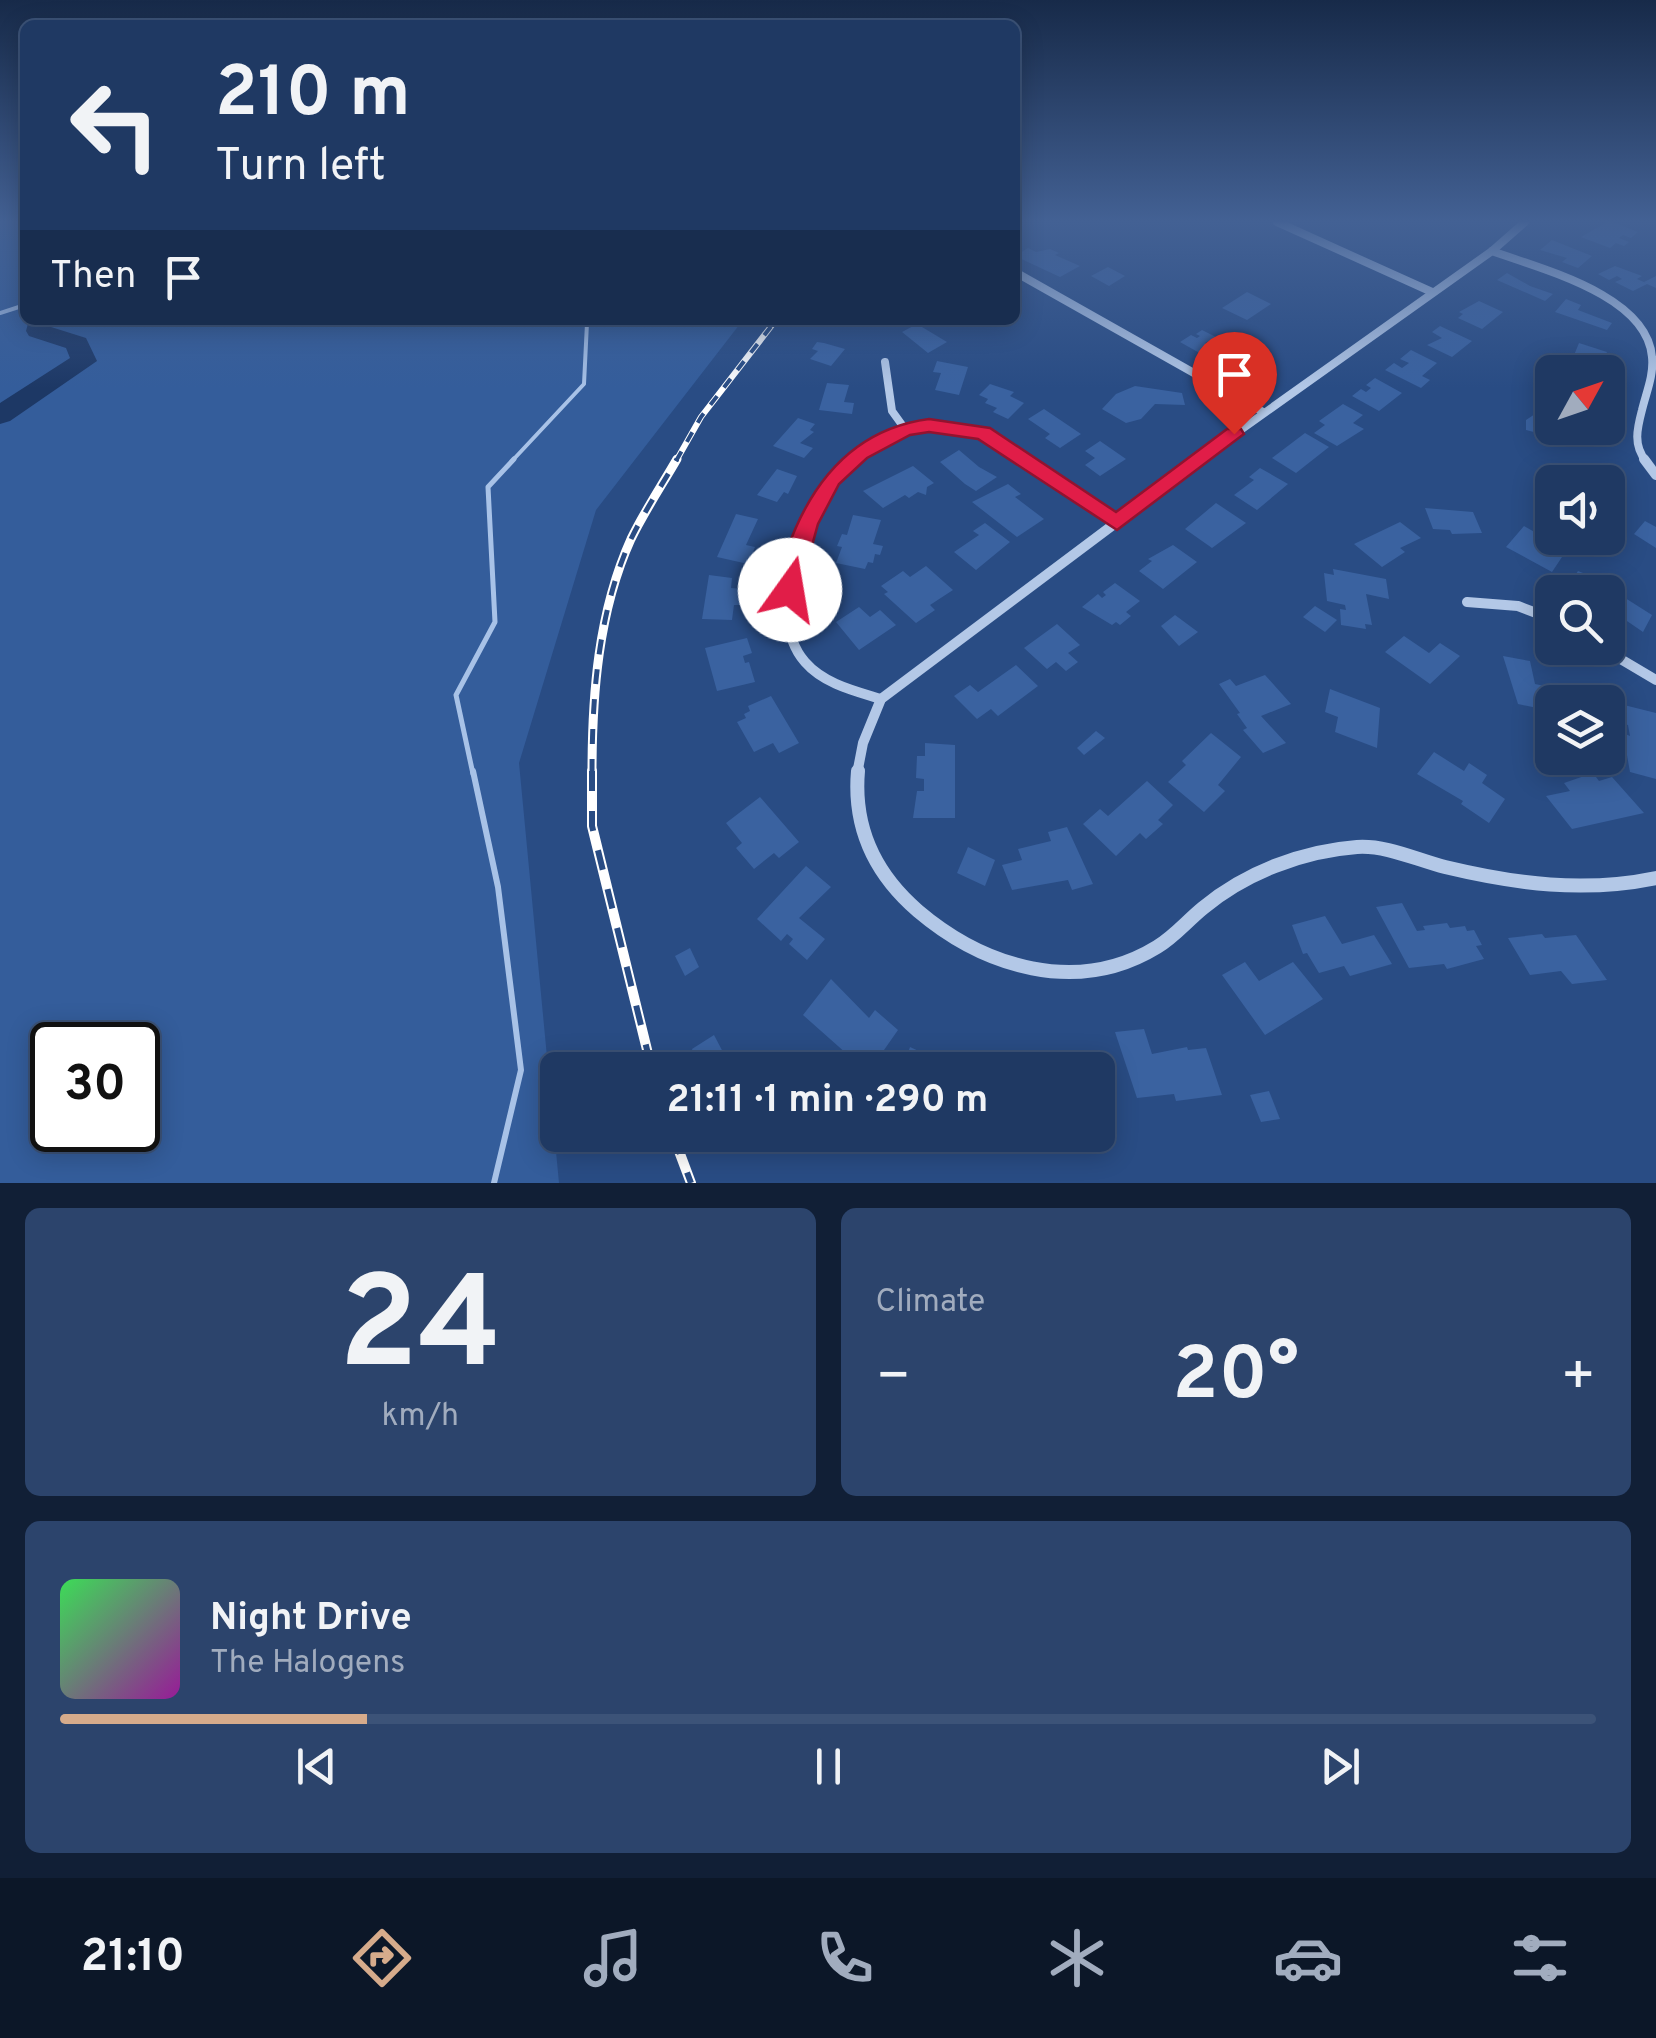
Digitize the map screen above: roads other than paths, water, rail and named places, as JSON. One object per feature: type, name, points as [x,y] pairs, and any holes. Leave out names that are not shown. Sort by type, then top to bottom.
[{"type":"street","points":[[1024,277],[1263,412]]},
{"type":"street","points":[[1399,277],[1432,292]]},
{"type":"street","points":[[1453,277],[1263,412],[881,699],[866,727],[855,769],[859,821],[881,871],[913,910],[964,947],[1021,971],[1084,973],[1150,952],[1246,876],[1308,855],[1364,847],[1535,886],[1621,888],[1656,878]]},
{"type":"street","points":[[1557,277],[1614,301],[1640,321],[1653,344],[1636,437],[1637,450],[1656,475]]},
{"type":"street","points":[[885,362],[892,411],[905,429]]},
{"type":"street","points":[[881,699],[836,685],[798,653],[787,612],[797,552],[807,524],[831,480],[860,454],[905,429],[929,426],[983,433],[1117,522]]},
{"type":"street","points":[[1466,602],[1518,606],[1535,612]]},
{"type":"street","points":[[1625,662],[1656,680]]},
{"type":"waterway","points":[[0,313],[20,307]]},
{"type":"waterway","points":[[0,415],[84,361],[77,343],[38,331],[40,325]]},
{"type":"waterway","points":[[512,461],[584,384],[587,325]]},
{"type":"waterway","points":[[473,774],[456,695],[495,622],[488,487],[514,459]]},
{"type":"waterway","points":[[473,771],[498,887],[521,1070],[494,1183]]},
{"type":"railway","points":[[676,461],[701,417],[772,325]]},
{"type":"railway","points":[[592,774],[599,654],[611,595],[631,539],[677,459]]},
{"type":"railway","points":[[592,774],[592,826],[648,1052]]},
{"type":"railway","points":[[679,1152],[691,1183]]}]
